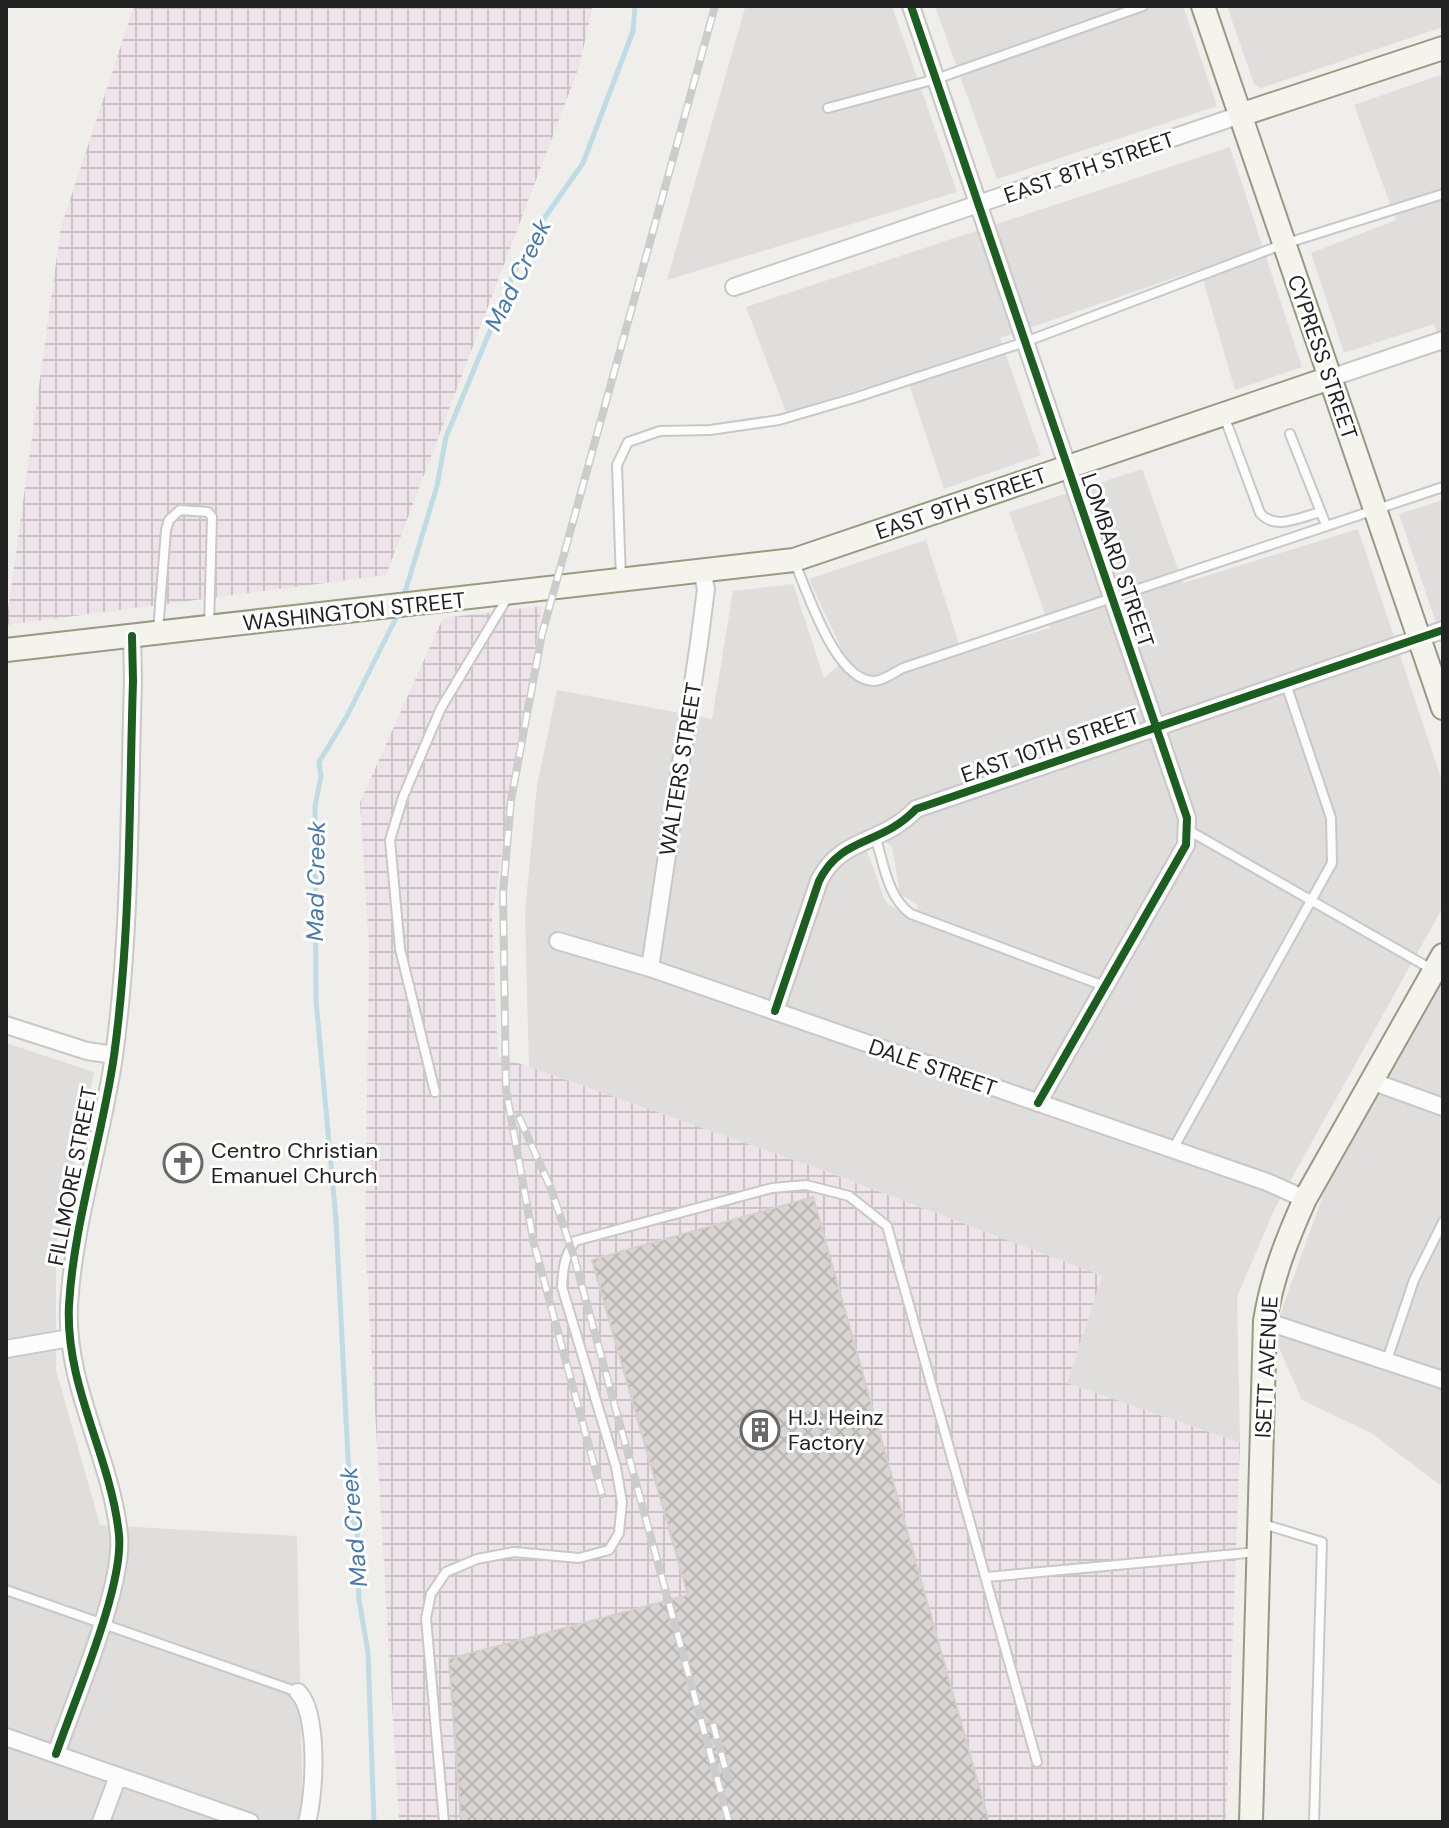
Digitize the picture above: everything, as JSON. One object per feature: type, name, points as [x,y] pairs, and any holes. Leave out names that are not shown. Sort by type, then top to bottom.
[{"type":"main road","name":"CYPRESS STREET","points":[[1203,6],[1443,708]]},
{"type":"main road","name":"EAST 8TH STREET","points":[[1240,115],[1443,48]]},
{"type":"main road","name":"EAST 9TH STREET","points":[[702,571],[794,560],[1330,378]]},
{"type":"main road","name":"WASHINGTON STREET","points":[[6,650],[702,571]]},
{"type":"main road","name":"ISETT AVENUE","points":[[1251,1822],[1265,1321],[1282,1252],[1305,1199],[1438,963]]},
{"type":"street","name":"LOMBARD STREET","points":[[911,6],[1188,830]]},
{"type":"street","name":"EAST 8TH STREET","points":[[734,287],[1240,115]]},
{"type":"street","name":"EAST 9TH STREET","points":[[1330,378],[1443,340]]},
{"type":"street","name":"WALTERS STREET","points":[[650,968],[701,630],[706,589],[702,571]]},
{"type":"street","name":"EAST 10TH STREET","points":[[775,1011],[827,866],[847,848],[876,839],[901,824],[916,809],[1443,630]]},
{"type":"street","name":"FILLMORE STREET","points":[[56,1754],[113,1587],[119,1535],[114,1507],[79,1392],[70,1338],[71,1276],[114,1055],[125,927],[132,636]]},
{"type":"street","points":[[1038,1103],[1186,845],[1188,830]]},
{"type":"street","name":"DALE STREET","points":[[558,941],[650,968],[775,1011],[1305,1199]]},
{"type":"street","points":[[6,1025],[87,1051],[114,1055]]},
{"type":"street","points":[[1371,1081],[1443,1107]]},
{"type":"street","points":[[1265,1321],[1443,1380]]},
{"type":"street","points":[[6,1349],[70,1338]]},
{"type":"street","points":[[298,1692],[309,1711],[311,1736],[312,1792],[307,1822]]},
{"type":"street","points":[[6,1737],[250,1822]]},
{"type":"street","points":[[101,1822],[118,1776]]},
{"type":"lane","points":[[828,108],[936,79],[1143,6]]},
{"type":"lane","points":[[621,581],[617,465],[628,442],[660,431],[710,430],[779,420],[1025,342],[1284,244],[1443,194]]},
{"type":"lane","points":[[1224,416],[1260,513],[1266,520],[1274,523],[1321,512]]},
{"type":"lane","points":[[1290,434],[1326,525]]},
{"type":"lane","points":[[794,560],[840,662],[858,677],[876,681],[903,668],[1443,487]]},
{"type":"lane","points":[[157,633],[166,530],[180,510],[208,512],[212,517],[209,627]]},
{"type":"lane","points":[[435,1092],[400,949],[390,840],[403,797],[441,708],[509,594]]},
{"type":"lane","points":[[1173,1150],[1332,863],[1331,818],[1286,684]]},
{"type":"lane","points":[[1188,830],[1313,901],[1438,963]]},
{"type":"lane","points":[[876,839],[891,889],[901,907],[911,914],[1107,987]]},
{"type":"lane","points":[[444,1822],[426,1618],[431,1594],[446,1572],[477,1559],[514,1552],[579,1558],[609,1550],[619,1533],[622,1502],[616,1467],[562,1287],[563,1264],[575,1241],[784,1187],[806,1185],[849,1196],[887,1226],[1037,1762]]},
{"type":"lane","points":[[1387,1360],[1414,1280],[1440,1234],[1443,1222]]},
{"type":"lane","points":[[1260,1523],[1322,1542],[1314,1822]]},
{"type":"lane","points":[[987,1577],[1259,1552]]},
{"type":"lane","points":[[6,1590],[298,1692]]},
{"type":"shaded area","points":[[134,6],[593,6],[579,67],[386,575],[6,625],[61,227]]},
{"type":"shaded area","points":[[892,6],[957,192],[667,280],[745,8]]},
{"type":"shaded area","points":[[935,6],[1183,6],[1217,106],[997,179]]},
{"type":"shaded area","points":[[1227,6],[1443,6],[1443,27],[1261,88],[1254,84]]},
{"type":"shaded area","points":[[1443,74],[1443,349],[1434,324],[1344,353],[1311,253],[1396,220],[1354,105]]},
{"type":"shaded area","points":[[1230,147],[1302,367],[1235,390],[1200,269],[1000,338],[1041,455],[944,489],[906,375],[786,412],[746,307]]},
{"type":"shaded area","points":[[1142,469],[1183,583],[1358,529],[1443,784],[1443,907],[1274,1210],[1237,1297],[1240,1443],[1067,1383],[1102,1276],[830,1173],[529,1067],[525,913],[537,786],[557,690],[712,719],[733,591],[793,584],[824,678],[846,659],[809,579],[926,540],[962,653],[1050,628],[1009,512]],"holes":[[[873,833],[892,847],[900,894],[918,905],[912,921],[885,901],[862,837]]]},
{"type":"shaded area","points":[[1443,500],[1443,644],[1399,514]]},
{"type":"shaded area","points":[[542,606],[492,916],[498,1056],[830,1173],[1102,1276],[1067,1383],[1240,1443],[1226,1822],[399,1822],[365,1239],[369,948],[360,802],[443,618]]},
{"type":"shaded area","points":[[1443,965],[1443,1487],[1371,1433],[1302,1400],[1273,1334],[1326,1187]]},
{"type":"shaded area","points":[[6,1043],[94,1072],[56,1245],[56,1370],[100,1525],[297,1536],[303,1822],[6,1822]]},
{"type":"building","name":"H.J. Heinz Factory","points":[[813,1197],[989,1822],[461,1822],[449,1659],[688,1595],[592,1260]]},
{"type":"waterway","name":"Mad Creek","points":[[403,599],[437,486],[446,437],[514,273],[536,230],[583,163],[633,31],[635,6]]},
{"type":"waterway","name":"Mad Creek","points":[[374,1822],[368,1652],[359,1600],[357,1528],[351,1517],[336,1220],[316,1000],[315,806],[321,776],[319,762],[347,716],[399,612]]},
{"type":"railway","points":[[602,1494],[534,1244],[506,1090],[503,893],[511,800],[542,634],[715,6]]},
{"type":"railway","points":[[519,1117],[551,1189],[574,1257],[729,1822]]},
{"type":"railway","points":[[713,1724],[728,1778]]},
{"type":"cycle path","points":[[911,6],[1187,818],[1186,845],[1038,1103]]},
{"type":"cycle path","points":[[775,1011],[819,881],[828,867],[850,848],[889,830],[916,809],[1443,630]]},
{"type":"cycle path","points":[[56,1754],[106,1613],[118,1557],[119,1535],[114,1506],[74,1364],[69,1305],[76,1242],[109,1087],[120,1009],[128,869],[132,636]]},
{"type":"place","name":"Centro Christian Emanuel Church","points":[[183,1163]]},
{"type":"place","name":"H.J. Heinz Factory","points":[[760,1430]]}]
